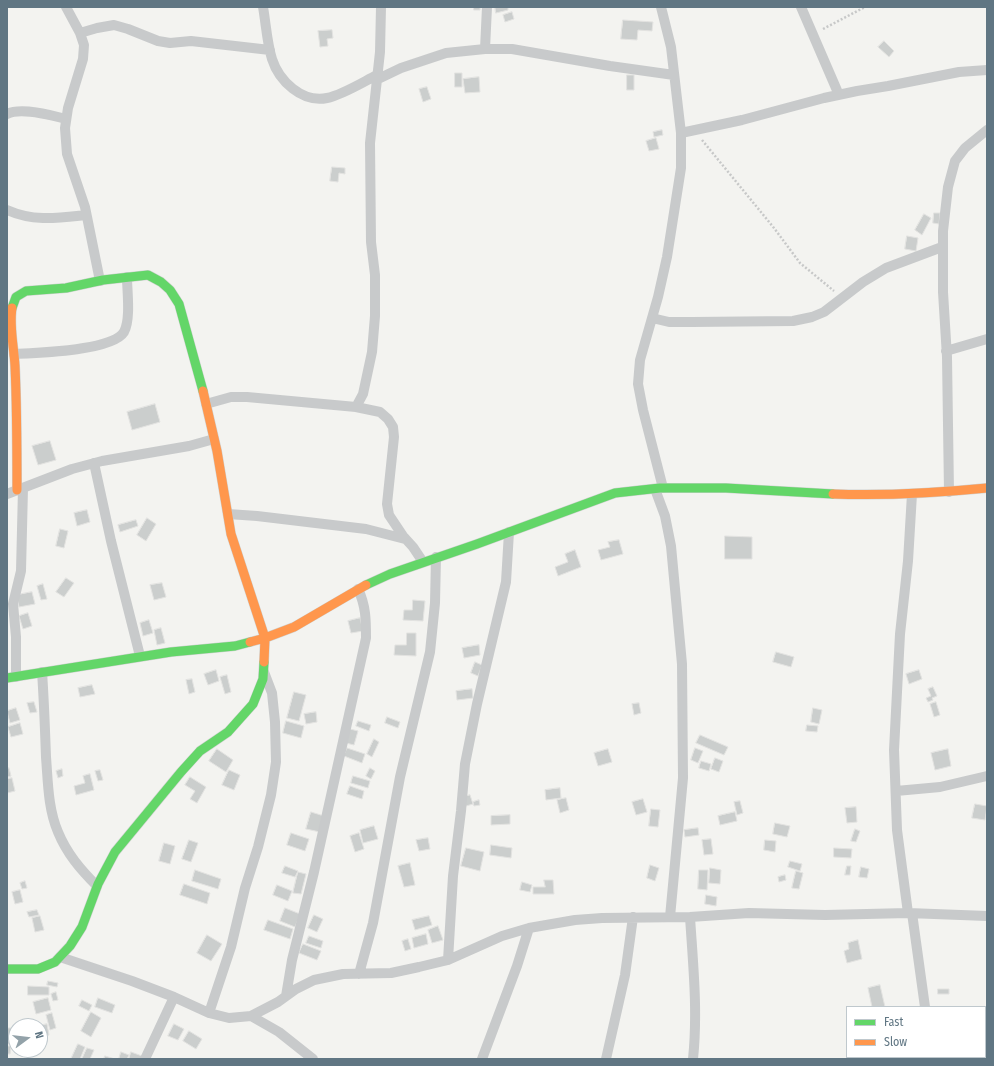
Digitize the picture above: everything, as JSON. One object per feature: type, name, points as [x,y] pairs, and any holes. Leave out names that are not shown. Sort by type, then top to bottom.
[{"type":"street","points":[[66,7],[80,33],[84,45],[83,59],[66,119],[65,128],[67,154],[80,190],[100,281]]},
{"type":"street","points":[[264,7],[270,50],[279,75],[293,89],[304,96],[318,99],[328,98],[400,68],[446,53],[485,49],[512,49],[610,66],[674,75]]},
{"type":"street","points":[[356,407],[362,394],[372,352],[375,316],[375,275],[371,242],[370,143],[380,52],[381,7]]},
{"type":"street","points":[[485,49],[487,7]]},
{"type":"street","points":[[661,7],[671,47],[681,133],[681,168],[667,258],[658,297],[640,360],[638,384],[671,546],[682,664],[683,778],[670,917]]},
{"type":"street","points":[[801,7],[839,95]]},
{"type":"street","points":[[80,33],[114,25],[128,28],[158,41],[170,43],[191,41],[270,50]]},
{"type":"street","points":[[681,133],[742,120],[839,95],[959,72],[987,70]]},
{"type":"street","points":[[7,114],[10,112],[29,112],[66,119]]},
{"type":"street","points":[[949,492],[942,231],[948,187],[955,161],[965,148],[987,130]]},
{"type":"street","points":[[7,210],[33,218],[86,215]]},
{"type":"street","points":[[652,318],[669,322],[793,321],[812,317],[824,312],[863,282],[886,268],[942,247]]},
{"type":"street","points":[[7,969],[38,969],[55,962],[70,946],[82,927],[97,886],[115,852],[200,751],[228,732],[253,704],[263,679],[265,638],[231,534],[214,439],[206,404],[179,304],[170,290],[161,282],[148,275],[100,281],[66,288],[26,292],[18,295],[14,300],[11,318],[16,491],[21,572],[13,604],[16,637],[11,677],[140,656],[235,646],[265,638],[294,627],[358,589],[390,574],[615,493],[659,488],[726,488],[858,495],[949,492],[987,488]]},
{"type":"street","points":[[12,360],[37,354],[101,345],[116,339],[123,332],[127,324],[127,277]]},
{"type":"street","points":[[946,351],[987,339]]},
{"type":"street","points":[[206,404],[231,397],[247,397],[356,407],[380,412],[388,419],[393,427],[394,437],[387,504],[389,514],[422,562]]},
{"type":"street","points":[[16,491],[94,463],[167,448],[189,446],[214,439]]},
{"type":"street","points":[[94,463],[111,541],[140,656]]},
{"type":"street","points":[[912,494],[908,560],[900,634],[894,750],[897,830],[925,1006]]},
{"type":"street","points":[[228,514],[359,528],[405,539]]},
{"type":"street","points":[[448,960],[453,876],[465,764],[477,704],[506,582],[509,532]]},
{"type":"street","points":[[359,974],[373,923],[400,777],[430,652],[435,603],[436,557]]},
{"type":"street","points":[[286,996],[292,960],[314,872],[366,638],[364,601],[358,589]]},
{"type":"street","points":[[209,1013],[231,947],[245,888],[258,848],[271,795],[276,762],[275,722],[272,693],[263,671]]},
{"type":"street","points":[[42,672],[51,812],[66,849],[79,868],[97,886]]},
{"type":"street","points":[[896,791],[940,787],[987,776]]},
{"type":"street","points":[[60,957],[132,981],[174,997],[209,1013],[228,1018],[251,1016],[278,1002],[296,989],[314,980],[343,974],[391,973],[448,960],[502,936],[529,928],[575,920],[633,917],[690,917],[749,913],[825,915],[910,913],[987,916]]},
{"type":"street","points":[[606,1059],[625,975],[633,917]]},
{"type":"street","points":[[690,917],[696,1004],[696,1033],[693,1059]]},
{"type":"street","points":[[482,1059],[517,966],[529,928]]},
{"type":"street","points":[[145,1059],[174,997]]},
{"type":"street","points":[[251,1016],[279,1032],[313,1059]]},
{"type":"path","points":[[812,34],[865,7]]},
{"type":"path","points":[[693,131],[707,144],[800,263],[842,297]]},
{"type":"building","points":[[474,7],[480,7],[480,10],[474,10]]},
{"type":"building","points":[[495,7],[508,7],[508,10],[496,13]]},
{"type":"building","points":[[512,12],[514,19],[505,22],[503,15]]},
{"type":"building","points":[[623,20],[653,22],[652,31],[638,30],[637,40],[621,39]]},
{"type":"building","points":[[332,30],[333,38],[327,39],[328,46],[320,47],[318,31]]},
{"type":"building","points":[[884,41],[894,51],[889,57],[878,47]]},
{"type":"building","points":[[455,73],[462,73],[462,87],[455,87]]},
{"type":"building","points":[[627,75],[634,75],[634,90],[627,90]]},
{"type":"building","points":[[479,77],[480,92],[465,93],[463,79]]},
{"type":"building","points":[[427,87],[431,99],[423,102],[419,89]]},
{"type":"building","points":[[662,130],[663,135],[654,137],[653,132]]},
{"type":"building","points":[[656,138],[659,149],[649,151],[646,141]]},
{"type":"building","points":[[332,167],[345,168],[345,174],[339,173],[338,182],[330,181]]},
{"type":"building","points":[[934,213],[940,213],[939,224],[933,223]]},
{"type":"building","points":[[924,214],[931,218],[922,235],[915,230]]},
{"type":"building","points":[[907,236],[918,238],[916,251],[905,249]]},
{"type":"building","points":[[155,404],[160,422],[132,430],[127,412]]},
{"type":"building","points":[[50,441],[56,460],[38,465],[32,446]]},
{"type":"building","points":[[87,510],[90,522],[77,526],[74,513]]},
{"type":"building","points":[[147,518],[156,524],[146,541],[137,535]]},
{"type":"building","points":[[136,520],[138,526],[120,532],[118,525]]},
{"type":"building","points":[[60,529],[68,531],[64,548],[56,546]]},
{"type":"building","points":[[725,536],[752,537],[752,559],[725,559]]},
{"type":"building","points":[[619,540],[623,554],[601,560],[598,550],[610,547],[608,542]]},
{"type":"building","points":[[575,550],[581,567],[558,576],[555,567],[568,562],[565,554]]},
{"type":"building","points":[[66,578],[74,583],[64,597],[56,592]]},
{"type":"building","points":[[162,583],[166,597],[154,600],[150,585]]},
{"type":"building","points":[[43,584],[47,599],[41,600],[37,586]]},
{"type":"building","points":[[32,592],[35,604],[19,607],[17,595]]},
{"type":"building","points":[[413,600],[425,601],[423,621],[403,620],[404,610],[412,610]]},
{"type":"building","points":[[28,613],[32,626],[23,629],[19,616]]},
{"type":"building","points":[[360,618],[363,631],[351,633],[348,621]]},
{"type":"building","points":[[149,620],[153,633],[143,636],[140,623]]},
{"type":"building","points":[[161,628],[165,643],[157,645],[154,630]]},
{"type":"building","points":[[407,633],[416,633],[416,656],[394,655],[395,645],[406,645]]},
{"type":"building","points":[[479,645],[480,655],[464,658],[462,648]]},
{"type":"building","points":[[776,652],[794,657],[791,667],[773,662]]},
{"type":"building","points":[[475,662],[482,665],[478,676],[471,673]]},
{"type":"building","points":[[216,670],[219,681],[208,685],[204,674]]},
{"type":"building","points":[[919,670],[922,679],[909,684],[906,674]]},
{"type":"building","points":[[227,675],[231,692],[225,694],[220,677]]},
{"type":"building","points":[[192,679],[195,692],[189,694],[186,680]]},
{"type":"building","points":[[92,685],[95,694],[80,697],[78,688]]},
{"type":"building","points":[[933,687],[937,696],[928,702],[926,698],[931,696],[928,689]]},
{"type":"building","points":[[472,689],[473,698],[457,700],[456,691]]},
{"type":"building","points":[[294,692],[306,695],[299,721],[287,718]]},
{"type":"building","points":[[34,702],[37,712],[30,713],[27,703]]},
{"type":"building","points":[[936,702],[940,715],[934,717],[930,704]]},
{"type":"building","points":[[639,703],[641,713],[634,715],[632,704]]},
{"type":"building","points":[[16,708],[20,720],[10,723],[7,711]]},
{"type":"building","points":[[813,708],[822,710],[819,724],[811,722]]},
{"type":"building","points":[[316,712],[317,722],[306,724],[304,714]]},
{"type":"building","points":[[387,717],[400,722],[398,728],[385,723]]},
{"type":"building","points":[[286,721],[304,726],[301,738],[283,733]]},
{"type":"building","points":[[358,721],[371,725],[369,731],[356,726]]},
{"type":"building","points":[[20,723],[23,734],[11,737],[8,727]]},
{"type":"building","points":[[807,725],[818,726],[817,732],[806,731]]},
{"type":"building","points":[[350,729],[358,731],[354,745],[346,743]]},
{"type":"building","points":[[700,735],[728,747],[724,755],[696,743]]},
{"type":"building","points":[[374,739],[379,742],[372,757],[367,754]]},
{"type":"building","points":[[347,748],[365,754],[362,763],[344,756]]},
{"type":"building","points":[[695,748],[703,751],[698,763],[691,760]]},
{"type":"building","points":[[217,749],[233,760],[226,772],[209,761]]},
{"type":"building","points":[[608,749],[612,762],[598,766],[594,753]]},
{"type":"building","points":[[948,749],[951,766],[935,770],[931,753]]},
{"type":"building","points":[[715,758],[723,761],[719,772],[711,769]]},
{"type":"building","points":[[701,761],[711,764],[709,771],[699,768]]},
{"type":"building","points":[[9,768],[11,776],[7,777],[7,769]]},
{"type":"building","points":[[370,768],[375,771],[371,779],[366,776]]},
{"type":"building","points":[[62,769],[63,776],[58,778],[56,771]]},
{"type":"building","points":[[100,770],[103,780],[98,781],[95,771]]},
{"type":"building","points":[[229,770],[240,775],[234,790],[222,785]]},
{"type":"building","points":[[90,774],[94,790],[76,795],[74,786],[85,783],[83,776]]},
{"type":"building","points":[[353,776],[370,781],[368,788],[351,783]]},
{"type":"building","points":[[190,777],[206,787],[197,803],[190,799],[195,791],[185,785]]},
{"type":"building","points":[[12,778],[15,791],[7,793],[7,779]]},
{"type":"building","points":[[350,786],[364,791],[362,799],[347,794]]},
{"type":"building","points":[[560,788],[561,798],[546,800],[545,790]]},
{"type":"building","points":[[470,795],[473,804],[466,806],[464,797]]},
{"type":"building","points":[[566,798],[569,810],[560,813],[557,800]]},
{"type":"building","points":[[643,799],[647,812],[636,815],[632,802]]},
{"type":"building","points":[[479,800],[480,805],[474,806],[473,802]]},
{"type":"building","points":[[740,801],[743,813],[737,815],[734,802]]},
{"type":"building","points":[[975,804],[987,806],[985,820],[972,818]]},
{"type":"building","points":[[856,807],[857,822],[847,823],[845,808]]},
{"type":"building","points":[[651,809],[660,810],[658,827],[649,826]]},
{"type":"building","points":[[311,812],[324,816],[320,832],[306,829]]},
{"type":"building","points":[[735,812],[737,821],[720,825],[718,816]]},
{"type":"building","points":[[510,815],[510,824],[491,825],[491,816]]},
{"type":"building","points":[[775,823],[790,826],[787,837],[773,834]]},
{"type":"building","points":[[374,826],[378,839],[363,843],[360,830]]},
{"type":"building","points":[[698,828],[699,835],[685,837],[684,830]]},
{"type":"building","points":[[855,829],[860,831],[856,842],[851,841]]},
{"type":"building","points":[[291,833],[309,839],[305,851],[287,845]]},
{"type":"building","points":[[359,833],[364,849],[355,852],[350,836]]},
{"type":"building","points":[[428,838],[430,849],[419,851],[416,840]]},
{"type":"building","points":[[711,839],[713,854],[704,855],[702,840]]},
{"type":"building","points":[[189,840],[198,843],[191,862],[182,859]]},
{"type":"building","points":[[765,840],[776,841],[775,852],[764,850]]},
{"type":"building","points":[[164,843],[175,846],[170,864],[159,861]]},
{"type":"building","points":[[491,845],[512,848],[511,858],[490,855]]},
{"type":"building","points":[[466,848],[484,852],[480,871],[461,866]]},
{"type":"building","points":[[834,848],[852,849],[851,858],[834,857]]},
{"type":"building","points":[[790,861],[802,864],[800,871],[788,867]]},
{"type":"building","points":[[410,863],[415,885],[404,887],[398,866]]},
{"type":"building","points":[[650,865],[659,868],[655,881],[647,878]]},
{"type":"building","points":[[285,866],[298,871],[295,877],[282,873]]},
{"type":"building","points":[[847,866],[851,866],[850,875],[845,875]]},
{"type":"building","points":[[861,867],[869,869],[867,878],[859,877]]},
{"type":"building","points":[[710,868],[721,870],[720,884],[709,883]]},
{"type":"building","points":[[195,870],[221,879],[218,889],[192,881]]},
{"type":"building","points":[[699,870],[708,870],[707,890],[698,889]]},
{"type":"building","points":[[796,871],[803,873],[799,889],[792,888]]},
{"type":"building","points":[[298,872],[306,874],[301,894],[293,893]]},
{"type":"building","points":[[785,875],[786,880],[779,882],[778,877]]},
{"type":"building","points":[[544,880],[553,880],[554,894],[533,894],[533,887],[545,887]]},
{"type":"building","points":[[25,881],[27,888],[22,889],[20,883]]},
{"type":"building","points":[[522,882],[532,885],[530,892],[520,890]]},
{"type":"building","points":[[184,884],[210,893],[207,904],[180,895]]},
{"type":"building","points":[[277,885],[292,891],[288,901],[273,895]]},
{"type":"building","points":[[20,890],[23,902],[15,904],[12,892]]},
{"type":"building","points":[[706,895],[717,897],[716,906],[705,904]]},
{"type":"building","points":[[285,908],[300,914],[295,927],[280,921]]},
{"type":"building","points":[[37,910],[39,915],[29,917],[27,912]]},
{"type":"building","points":[[314,915],[323,919],[317,932],[308,928]]},
{"type":"building","points":[[40,916],[44,930],[35,932],[32,918]]},
{"type":"building","points":[[429,916],[432,925],[415,930],[412,920]]},
{"type":"building","points":[[268,920],[293,929],[290,939],[264,930]]},
{"type":"building","points":[[438,926],[443,940],[432,943],[428,930]]},
{"type":"building","points":[[426,934],[428,944],[414,948],[412,938]]},
{"type":"building","points":[[207,935],[222,944],[211,961],[197,953]]},
{"type":"building","points":[[309,936],[323,941],[321,948],[306,943]]},
{"type":"building","points":[[408,939],[411,949],[405,951],[402,941]]},
{"type":"building","points":[[858,940],[862,959],[847,963],[844,951],[849,949],[848,943]]},
{"type":"building","points":[[303,944],[321,951],[317,960],[299,953]]},
{"type":"building","points":[[48,981],[58,983],[57,987],[47,985]]},
{"type":"building","points":[[880,985],[885,1006],[872,1006],[868,988]]},
{"type":"building","points":[[28,986],[49,987],[49,995],[28,995]]},
{"type":"building","points":[[938,989],[949,989],[949,994],[938,994]]},
{"type":"building","points":[[56,992],[58,1000],[53,1001],[51,994]]},
{"type":"building","points":[[48,998],[51,1010],[36,1014],[33,1002]]},
{"type":"building","points":[[98,998],[115,1005],[112,1013],[95,1007]]},
{"type":"building","points":[[82,1000],[92,1005],[89,1011],[79,1006]]},
{"type":"building","points":[[91,1012],[101,1018],[91,1037],[81,1031]]},
{"type":"building","points":[[52,1013],[56,1028],[50,1030],[46,1015]]},
{"type":"building","points":[[174,1024],[184,1029],[178,1040],[168,1036]]},
{"type":"building","points":[[7,1028],[8,1028],[8,1044]]},
{"type":"building","points":[[189,1031],[202,1039],[196,1049],[183,1041]]},
{"type":"building","points":[[78,1044],[85,1047],[80,1059],[71,1059]]},
{"type":"building","points":[[87,1048],[94,1050],[90,1059],[82,1059]]},
{"type":"building","points":[[121,1052],[129,1055],[127,1059],[119,1059]]},
{"type":"building","points":[[131,1052],[142,1056],[141,1059],[129,1059]]},
{"type":"building","points":[[105,1056],[115,1059],[104,1059]]},
{"type":"traffic: fast","points":[[12,308],[16,297],[26,291],[66,288],[103,280],[148,275],[161,282],[170,290],[179,304],[203,391]]},
{"type":"traffic: fast","points":[[366,585],[390,574],[477,544],[615,493],[660,488],[726,488],[833,494]]},
{"type":"traffic: fast","points":[[7,678],[171,652],[235,646],[250,642]]},
{"type":"traffic: fast","points":[[7,969],[38,969],[55,962],[70,946],[82,927],[98,884],[115,852],[200,751],[228,732],[253,704],[263,679],[264,662]]},
{"type":"traffic: slow","points":[[12,308],[11,330],[15,366],[17,490]]},
{"type":"traffic: slow","points":[[203,391],[217,451],[231,534],[265,638],[264,662]]},
{"type":"traffic: slow","points":[[833,494],[910,494],[987,488]]},
{"type":"traffic: slow","points":[[250,642],[294,627],[366,585]]}]
